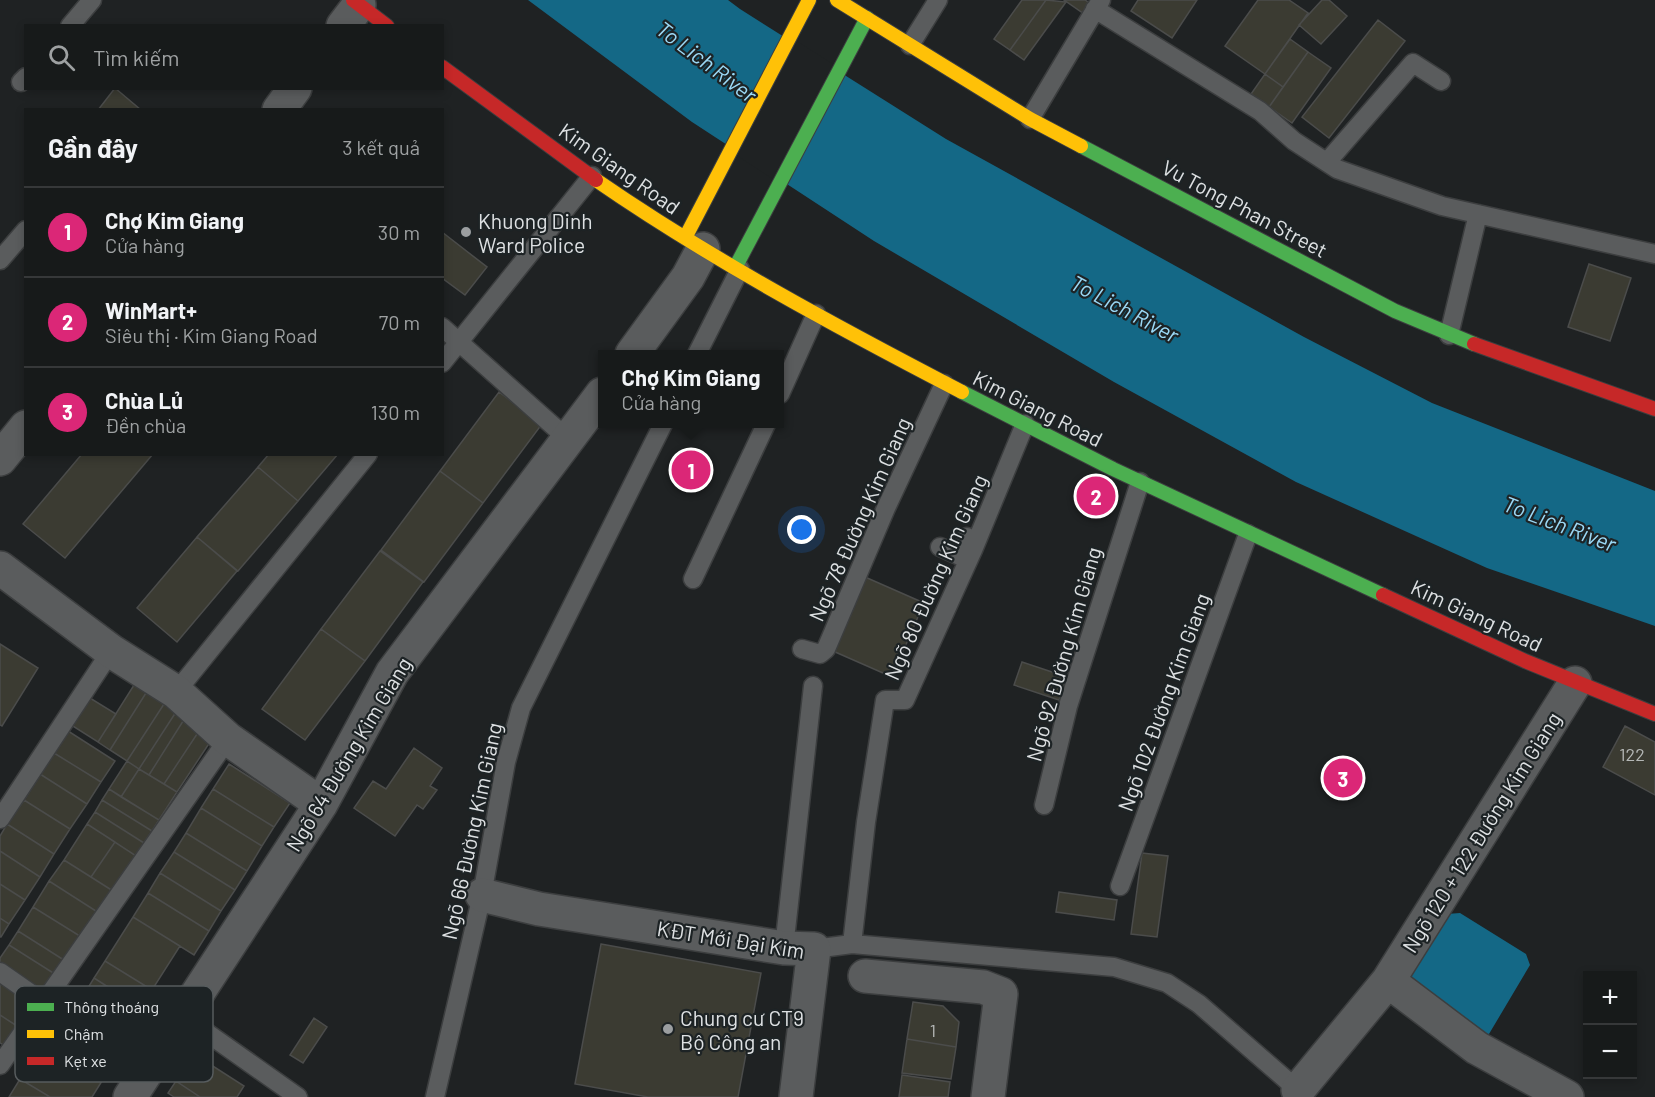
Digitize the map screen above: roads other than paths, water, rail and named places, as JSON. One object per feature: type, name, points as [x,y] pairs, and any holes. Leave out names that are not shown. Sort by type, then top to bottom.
[{"type":"main road","points":[[694,243],[718,174],[809,0]]},
{"type":"main road","name":"Vu Tong Phan Street","points":[[837,0],[1030,119],[1385,305],[1449,335],[1655,409]]},
{"type":"main road","points":[[351,10],[382,24]]},
{"type":"main road","points":[[738,268],[769,201],[867,18]]},
{"type":"main road","name":"Kim Giang Road","points":[[444,67],[592,176],[694,243],[816,314],[944,384],[1248,534],[1575,683],[1655,714]]},
{"type":"street","points":[[280,108],[294,90]]},
{"type":"street","points":[[635,350],[688,278],[694,243]]},
{"type":"street","name":"Ngõ 64 Đường Kim Giang","points":[[203,986],[321,804],[392,674],[598,401]]},
{"type":"street","points":[[0,459],[24,429]]},
{"type":"street","points":[[0,568],[111,651],[176,692],[228,739],[321,804]]},
{"type":"street","name":"Ngõ 120 + 122 Đường Kim Giang","points":[[1296,1093],[1388,981],[1575,683]]},
{"type":"street","name":"KĐT Mới Đại Kim","points":[[482,895],[539,909],[799,948],[796,1097]]},
{"type":"street","points":[[866,975],[983,987],[1001,994],[988,1097]]},
{"type":"street","points":[[1388,981],[1477,1048],[1567,1097]]},
{"type":"street","name":"Ngõ 64 Đường Kim Giang","points":[[130,1097],[140,1082]]},
{"type":"lane","points":[[72,24],[92,0]]},
{"type":"lane","points":[[910,45],[938,0]]},
{"type":"lane","points":[[1030,119],[1098,4],[1260,111],[1294,141],[1337,169],[1442,206],[1655,254]]},
{"type":"lane","points":[[1326,162],[1413,63],[1441,81]]},
{"type":"lane","points":[[444,361],[592,176]]},
{"type":"lane","points":[[1449,335],[1478,214]]},
{"type":"lane","points":[[0,260],[24,231]]},
{"type":"lane","points":[[699,350],[738,268]]},
{"type":"lane","points":[[784,385],[816,314]]},
{"type":"lane","points":[[444,329],[569,440]]},
{"type":"lane","name":"Ngõ 78 Đường Kim Giang","points":[[802,649],[820,654],[826,649],[886,508],[944,384]]},
{"type":"lane","points":[[940,547],[960,556],[1019,421]]},
{"type":"lane","name":"Ngõ 80 Đường Kim Giang","points":[[852,944],[866,822],[885,700],[905,700],[973,550],[1019,421]]},
{"type":"lane","name":"Ngõ 66 Đường Kim Giang","points":[[435,1097],[482,895],[506,762],[521,708],[661,428]]},
{"type":"lane","points":[[693,579],[764,428]]},
{"type":"lane","points":[[176,692],[366,456]]},
{"type":"lane","name":"Ngõ 92 Đường Kim Giang","points":[[1044,805],[1068,706],[1140,482]]},
{"type":"lane","name":"Ngõ 102 Đường Kim Giang","points":[[1120,886],[1248,534]]},
{"type":"lane","points":[[0,819],[111,651]]},
{"type":"lane","points":[[813,686],[799,948],[852,944],[1114,967],[1167,983],[1199,1004],[1296,1093]]},
{"type":"lane","points":[[54,986],[228,739]]},
{"type":"lane","points":[[0,972],[20,986]]},
{"type":"lane","points":[[213,1037],[298,1097]]},
{"type":"lane","points":[[0,1065],[15,1043]]},
{"type":"water","name":"To Lich River","points":[[528,0],[728,0],[946,139],[1304,337],[1432,403],[1655,491],[1655,626],[1487,568],[1296,482],[1114,382],[874,241],[692,122]]},
{"type":"water","points":[[1460,913],[1526,954],[1530,965],[1489,1034],[1480,1033],[1407,984],[1406,971],[1447,914]]},
{"type":"place","name":"Khuong Dinh Ward Police","points":[[466,232]]},
{"type":"place","name":"Chợ Kim Giang","points":[[691,470]]},
{"type":"place","name":"WinMart+","points":[[1096,496]]},
{"type":"place","name":"Chùa Lủ","points":[[1343,778]]},
{"type":"place","name":"Chung cư CT9 Bộ Công an","points":[[668,1029]]}]
